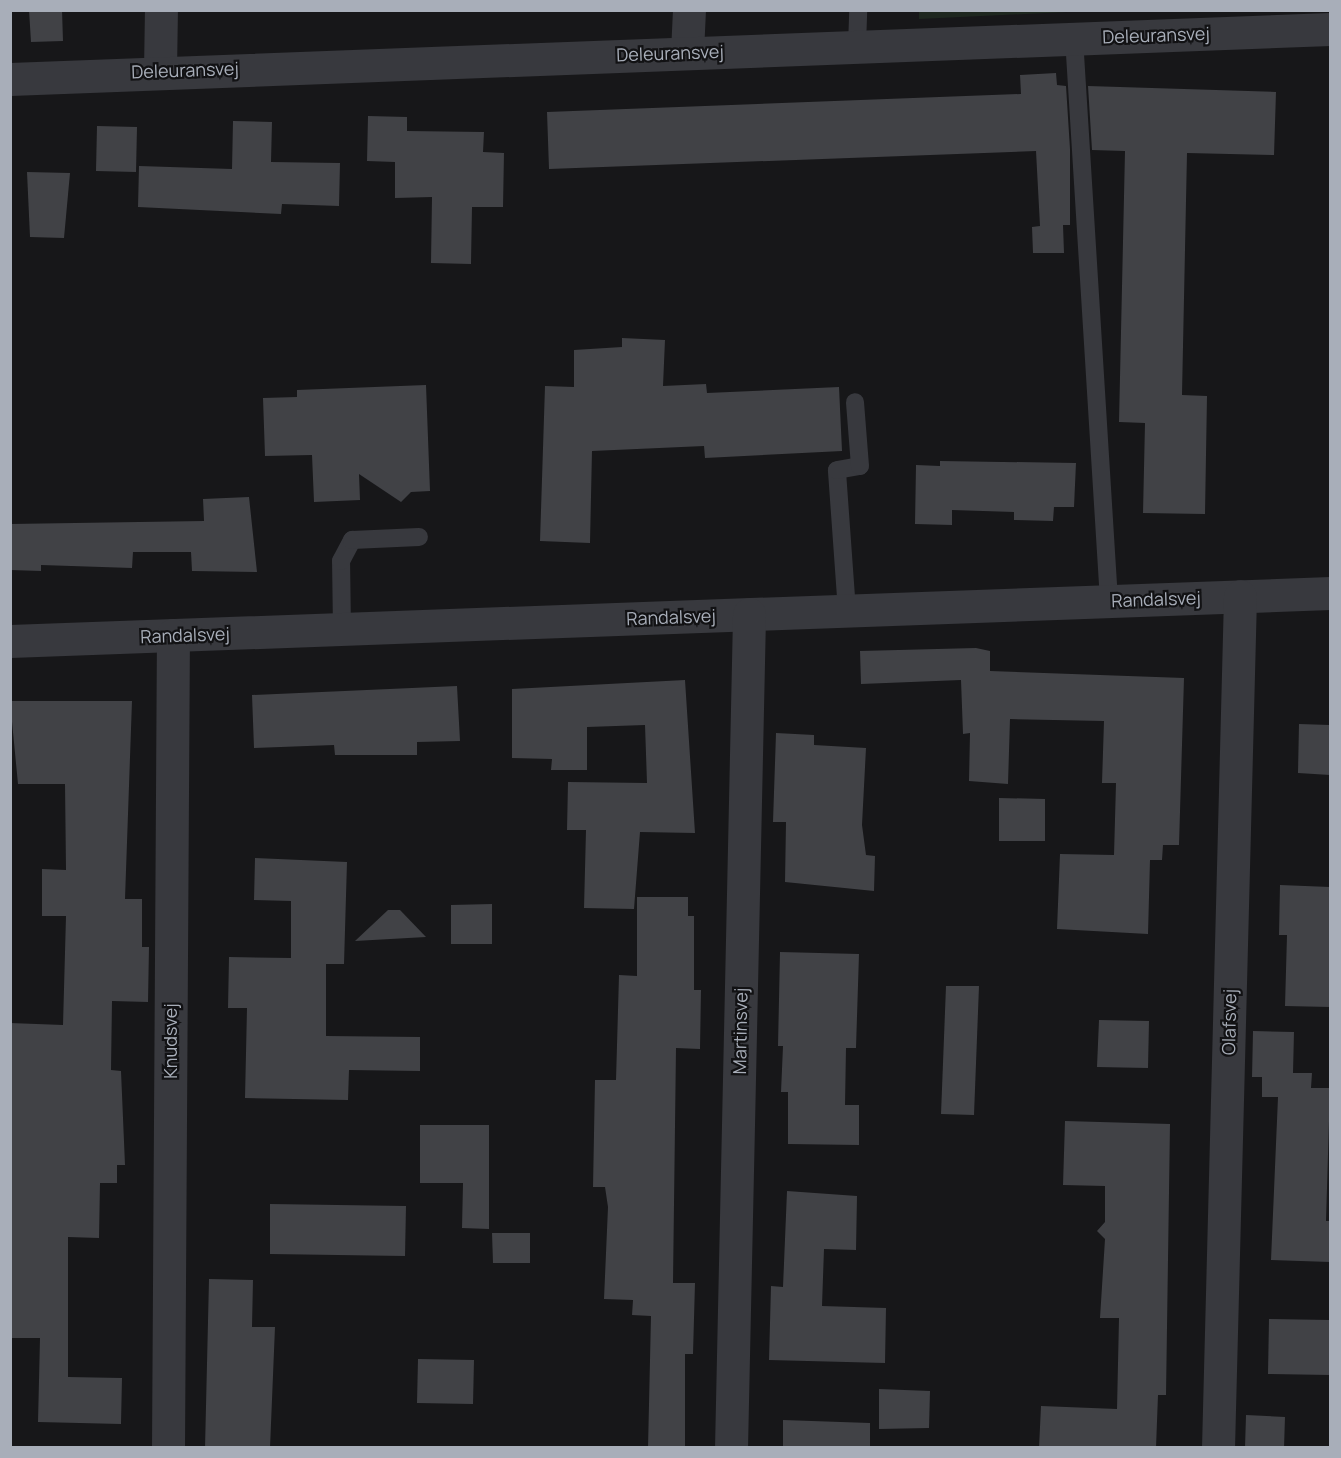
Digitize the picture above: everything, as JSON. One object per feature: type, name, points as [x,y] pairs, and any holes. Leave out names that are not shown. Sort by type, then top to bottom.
[{"type":"street","points":[[160,71],[161,10]]},
{"type":"street","points":[[687,52],[689,10]]},
{"type":"street","name":"Deleuransvej","points":[[10,79],[160,71],[1330,29]]},
{"type":"street","name":"Randalsvej","points":[[10,641],[1330,593]]},
{"type":"street","name":"Olafsvej","points":[[1218,1448],[1240,596]]},
{"type":"street","name":"Martinsvej","points":[[731,1448],[749,614]]},
{"type":"street","name":"Knudsvej","points":[[168,1448],[172,635]]},
{"type":"lane","points":[[857,46],[858,10]]},
{"type":"lane","points":[[1074,38],[1109,601]]},
{"type":"lane","points":[[847,611],[837,470],[860,466],[855,402]]},
{"type":"lane","points":[[342,629],[341,561],[352,540],[419,537]]},
{"type":"shaded area","points":[[919,10],[1087,11],[919,19]]},
{"type":"building","points":[[29,10],[62,10],[63,41],[31,42]]},
{"type":"building","points":[[1056,73],[1057,85],[1066,86],[1070,149],[1070,225],[1063,225],[1064,253],[1033,253],[1032,227],[1040,226],[1036,151],[549,169],[547,112],[1021,94],[1020,75]]},
{"type":"building","points":[[1088,86],[1276,92],[1274,155],[1187,153],[1182,395],[1207,396],[1205,514],[1143,513],[1145,423],[1119,422],[1125,151],[1092,150]]},
{"type":"building","points":[[368,116],[407,117],[407,131],[484,132],[483,152],[504,153],[503,207],[472,207],[471,264],[431,263],[432,197],[395,198],[395,162],[367,161]]},
{"type":"building","points":[[233,121],[272,122],[271,162],[340,163],[339,206],[282,204],[281,214],[138,207],[139,166],[232,169]]},
{"type":"building","points":[[97,126],[137,127],[136,172],[96,171]]},
{"type":"building","points":[[27,172],[70,173],[64,238],[30,237]]},
{"type":"building","points":[[622,338],[665,340],[663,386],[706,384],[707,393],[839,387],[842,451],[705,458],[704,446],[592,451],[590,543],[540,541],[545,386],[574,387],[574,350],[622,347]]},
{"type":"building","points":[[426,385],[430,491],[411,492],[401,502],[359,474],[360,500],[314,502],[312,455],[265,456],[263,398],[297,397],[297,390]]},
{"type":"building","points":[[940,461],[1076,463],[1074,507],[1054,507],[1053,521],[1014,520],[1014,512],[952,510],[952,525],[915,524],[916,465],[940,466]]},
{"type":"building","points":[[249,497],[257,572],[192,571],[191,552],[133,552],[132,568],[41,565],[41,571],[10,570],[10,524],[204,521],[203,499]]},
{"type":"building","points":[[976,648],[990,651],[990,671],[1184,678],[1179,845],[1163,845],[1162,860],[1150,860],[1148,934],[1057,929],[1060,854],[1114,855],[1116,783],[1102,783],[1104,721],[1010,719],[1008,784],[969,781],[970,733],[963,734],[961,680],[861,684],[860,651]]},
{"type":"building","points":[[685,680],[695,833],[640,832],[634,909],[584,908],[586,830],[567,830],[568,782],[647,783],[645,725],[587,727],[587,770],[551,770],[552,759],[512,758],[512,689]]},
{"type":"building","points":[[457,686],[460,741],[417,742],[417,755],[335,755],[334,745],[254,748],[252,695]]},
{"type":"building","points":[[10,701],[132,701],[125,899],[142,899],[142,947],[149,947],[148,1002],[112,1001],[111,1070],[121,1071],[125,1165],[117,1165],[117,1183],[100,1183],[99,1238],[68,1237],[68,1377],[122,1378],[121,1424],[38,1422],[40,1338],[10,1338],[10,1023],[63,1025],[66,916],[42,916],[42,869],[66,870],[65,784],[18,784]]},
{"type":"building","points":[[1299,724],[1330,725],[1330,775],[1298,773]]},
{"type":"building","points":[[776,733],[814,735],[814,745],[866,748],[862,825],[866,855],[875,856],[874,891],[785,882],[786,822],[773,822]]},
{"type":"building","points":[[999,798],[1045,799],[1045,841],[999,841]]},
{"type":"building","points":[[255,858],[347,862],[344,964],[326,964],[326,1036],[420,1037],[420,1071],[349,1070],[348,1100],[245,1098],[247,1008],[228,1008],[229,957],[291,958],[291,901],[254,900]]},
{"type":"building","points":[[1280,885],[1330,887],[1330,1007],[1285,1006],[1287,935],[1279,935]]},
{"type":"building","points":[[637,897],[688,897],[688,916],[694,916],[694,990],[701,990],[700,1049],[676,1048],[673,1283],[695,1283],[693,1354],[685,1354],[685,1448],[648,1448],[651,1316],[632,1315],[633,1300],[604,1299],[608,1207],[605,1187],[593,1187],[595,1080],[616,1080],[619,975],[637,976]]},
{"type":"building","points":[[492,904],[492,944],[451,944],[451,905]]},
{"type":"building","points":[[388,910],[400,910],[426,937],[355,941]]},
{"type":"building","points":[[780,952],[859,954],[856,1048],[846,1048],[845,1105],[859,1105],[859,1145],[788,1144],[788,1092],[781,1092],[783,1046],[778,1046]]},
{"type":"building","points":[[946,986],[979,986],[974,1115],[941,1114]]},
{"type":"building","points":[[1099,1020],[1149,1021],[1148,1068],[1097,1067]]},
{"type":"building","points":[[1253,1031],[1294,1032],[1293,1073],[1312,1073],[1311,1088],[1330,1088],[1326,1221],[1330,1221],[1330,1262],[1271,1260],[1278,1097],[1262,1097],[1262,1077],[1252,1077]]},
{"type":"building","points":[[1065,1121],[1170,1124],[1166,1395],[1158,1395],[1156,1448],[1039,1448],[1041,1406],[1117,1409],[1119,1318],[1100,1318],[1105,1239],[1097,1231],[1105,1222],[1105,1186],[1063,1185]]},
{"type":"building","points":[[420,1125],[489,1125],[489,1229],[462,1228],[463,1183],[420,1183]]},
{"type":"building","points":[[787,1191],[857,1196],[856,1250],[824,1249],[822,1306],[886,1308],[885,1363],[769,1360],[771,1286],[783,1287]]},
{"type":"building","points":[[270,1204],[406,1206],[405,1256],[270,1254]]},
{"type":"building","points":[[492,1233],[530,1233],[530,1263],[493,1263]]},
{"type":"building","points":[[209,1279],[253,1280],[252,1327],[275,1327],[270,1448],[205,1448]]},
{"type":"building","points":[[1269,1319],[1330,1320],[1330,1375],[1268,1374]]},
{"type":"building","points":[[418,1359],[474,1360],[473,1404],[417,1403]]},
{"type":"building","points":[[879,1389],[930,1391],[929,1428],[879,1429]]},
{"type":"building","points":[[1246,1415],[1285,1417],[1284,1448],[1245,1448]]},
{"type":"building","points":[[783,1420],[870,1423],[870,1448],[783,1448]]}]
